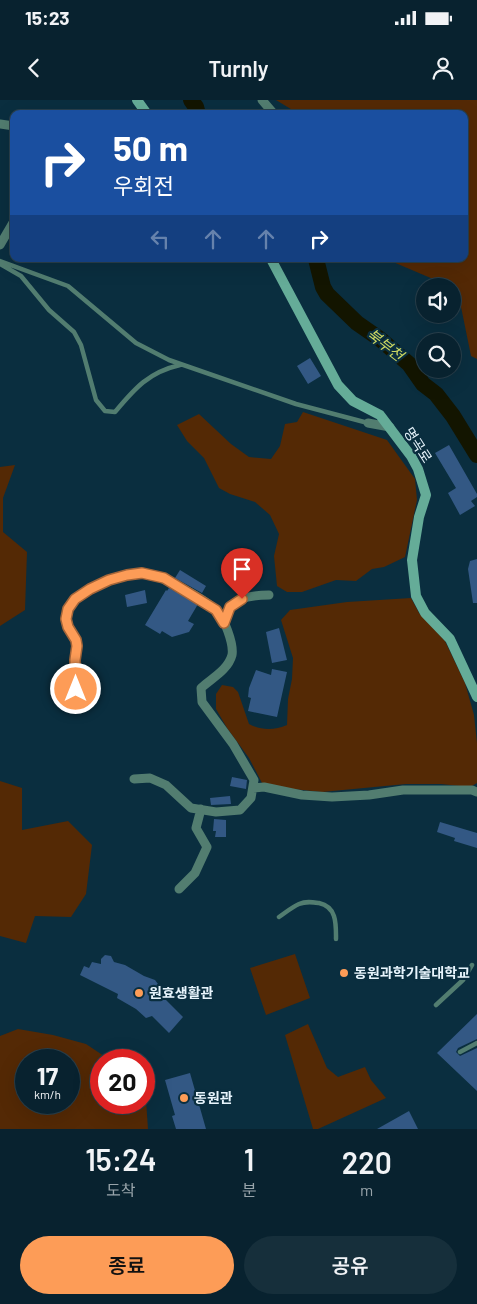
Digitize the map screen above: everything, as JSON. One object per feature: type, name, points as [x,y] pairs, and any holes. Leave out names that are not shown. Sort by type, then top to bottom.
[{"type":"main road","name":"명곡로","points":[[273,262],[338,385],[353,401],[380,415],[411,456],[418,470],[426,495],[419,517],[412,560],[416,596],[431,621],[450,639],[477,698]]},
{"type":"street","points":[[262,100],[271,110]]},
{"type":"street","points":[[0,245],[10,229]]},
{"type":"street","points":[[368,422],[390,427]]},
{"type":"street","points":[[68,627],[66,619],[68,609],[75,599],[109,580],[142,573],[164,578],[193,595],[216,610],[228,628],[232,654],[224,669],[201,688],[202,702],[246,764],[254,780],[251,798],[240,810],[216,812],[191,808],[166,785],[150,778],[134,779]]},
{"type":"street","points":[[224,623],[230,607],[242,599],[269,595]]},
{"type":"street","points":[[253,788],[264,787],[302,796],[332,797],[369,795],[403,790],[472,790],[477,792]]},
{"type":"street","points":[[179,889],[195,872],[207,847],[196,828],[201,809]]},
{"type":"lane","points":[[0,263],[21,276],[49,310],[74,332],[81,345],[96,400],[105,411],[115,412],[132,391],[150,376],[166,368],[182,364]]},
{"type":"lane","points":[[0,263],[68,286],[136,343],[169,360],[296,404],[368,422]]},
{"type":"lane","points":[[68,627],[76,640],[77,646],[75,660],[76,689],[72,696]]},
{"type":"lane","points":[[278,917],[299,904],[310,901],[326,904],[333,911],[336,924],[336,939]]},
{"type":"lane","points":[[436,1005],[463,980],[472,965]]},
{"type":"lane","points":[[460,1052],[477,1043]]},
{"type":"shaded area","points":[[276,100],[477,100],[477,359],[471,356],[461,307],[461,278],[431,278],[393,262],[468,262],[468,110],[292,110]]},
{"type":"shaded area","points":[[303,412],[387,440],[415,479],[417,500],[405,557],[384,567],[372,569],[356,581],[336,580],[302,592],[287,592],[277,586],[274,556],[279,534],[270,515],[255,502],[230,494],[219,488],[204,458],[187,441],[177,425],[199,414],[231,444],[249,457],[271,459],[280,446],[285,424],[297,422]]},
{"type":"shaded area","points":[[15,465],[3,498],[3,532],[27,552],[25,610],[0,626],[0,467]]},
{"type":"shaded area","points":[[411,598],[419,613],[445,641],[465,683],[474,715],[477,743],[477,783],[470,787],[441,784],[406,784],[322,792],[283,788],[262,783],[249,758],[216,709],[216,694],[222,685],[233,687],[238,692],[249,724],[268,729],[287,725],[293,658],[281,620],[290,610],[347,602]]},
{"type":"shaded area","points":[[0,781],[22,788],[22,830],[68,821],[92,845],[86,894],[71,917],[35,916],[26,943],[0,936]]},
{"type":"shaded area","points":[[295,954],[310,998],[266,1015],[250,968]]},
{"type":"shaded area","points":[[308,1024],[327,1068],[338,1077],[365,1067],[371,1080],[386,1098],[318,1129],[313,1129],[285,1035]]},
{"type":"shaded area","points":[[18,1029],[53,1035],[86,1044],[94,1049],[90,1049],[90,1114],[147,1114],[148,1129],[0,1129],[0,1036]]},
{"type":"building","points":[[310,358],[321,376],[308,384],[297,366]]},
{"type":"building","points":[[449,445],[477,494],[477,497],[471,501],[475,506],[460,515],[448,493],[456,488],[435,453]]},
{"type":"building","points":[[477,559],[477,603],[473,603],[468,569],[470,561]]},
{"type":"building","points":[[180,570],[206,586],[202,593],[175,578]]},
{"type":"building","points":[[169,588],[198,604],[188,621],[194,624],[189,632],[172,637],[162,631],[160,634],[145,625]]},
{"type":"building","points":[[145,590],[147,603],[127,607],[125,595]]},
{"type":"building","points":[[279,628],[287,660],[272,663],[266,632]]},
{"type":"building","points":[[272,669],[287,672],[277,717],[248,711],[251,698],[248,697],[249,688],[256,670],[271,675]]},
{"type":"building","points":[[232,777],[247,780],[246,789],[230,786]]},
{"type":"building","points":[[230,796],[231,804],[211,805],[210,798]]},
{"type":"building","points":[[214,819],[226,820],[226,837],[215,837],[216,831],[213,831]]},
{"type":"building","points":[[440,822],[477,833],[477,848],[454,841],[455,838],[437,832]]},
{"type":"building","name":"원효생활관","points":[[105,955],[111,956],[114,962],[125,965],[155,980],[164,992],[161,995],[183,1017],[169,1033],[152,1016],[146,1018],[136,1009],[117,998],[118,994],[80,975],[84,966],[89,968],[92,962],[101,964],[101,959]]},
{"type":"building","points":[[477,1014],[477,1039],[458,1048],[456,1052],[460,1056],[477,1048],[477,1091],[437,1053]]},
{"type":"building","name":"동원관","points":[[190,1073],[206,1129],[176,1129],[172,1116],[175,1115],[165,1080]]},
{"type":"building","points":[[409,1111],[418,1129],[377,1129]]},
{"type":"waterway","points":[[191,100],[197,110]]},
{"type":"waterway","name":"북부천","points":[[317,262],[323,287],[327,294],[357,323],[380,339],[409,364],[423,384],[436,394],[453,416],[477,455]]},
{"type":"place","name":"동원과학기술대학교","points":[[344,973]]},
{"type":"place","name":"원효생활관","points":[[139,993]]},
{"type":"place","name":"동원관","points":[[184,1098]]},
{"type":"route","points":[[76,689],[75,660],[77,646],[66,619],[68,609],[75,599],[90,589],[109,580],[127,575],[142,573],[164,578],[216,610],[224,623],[230,607],[242,599]]}]
